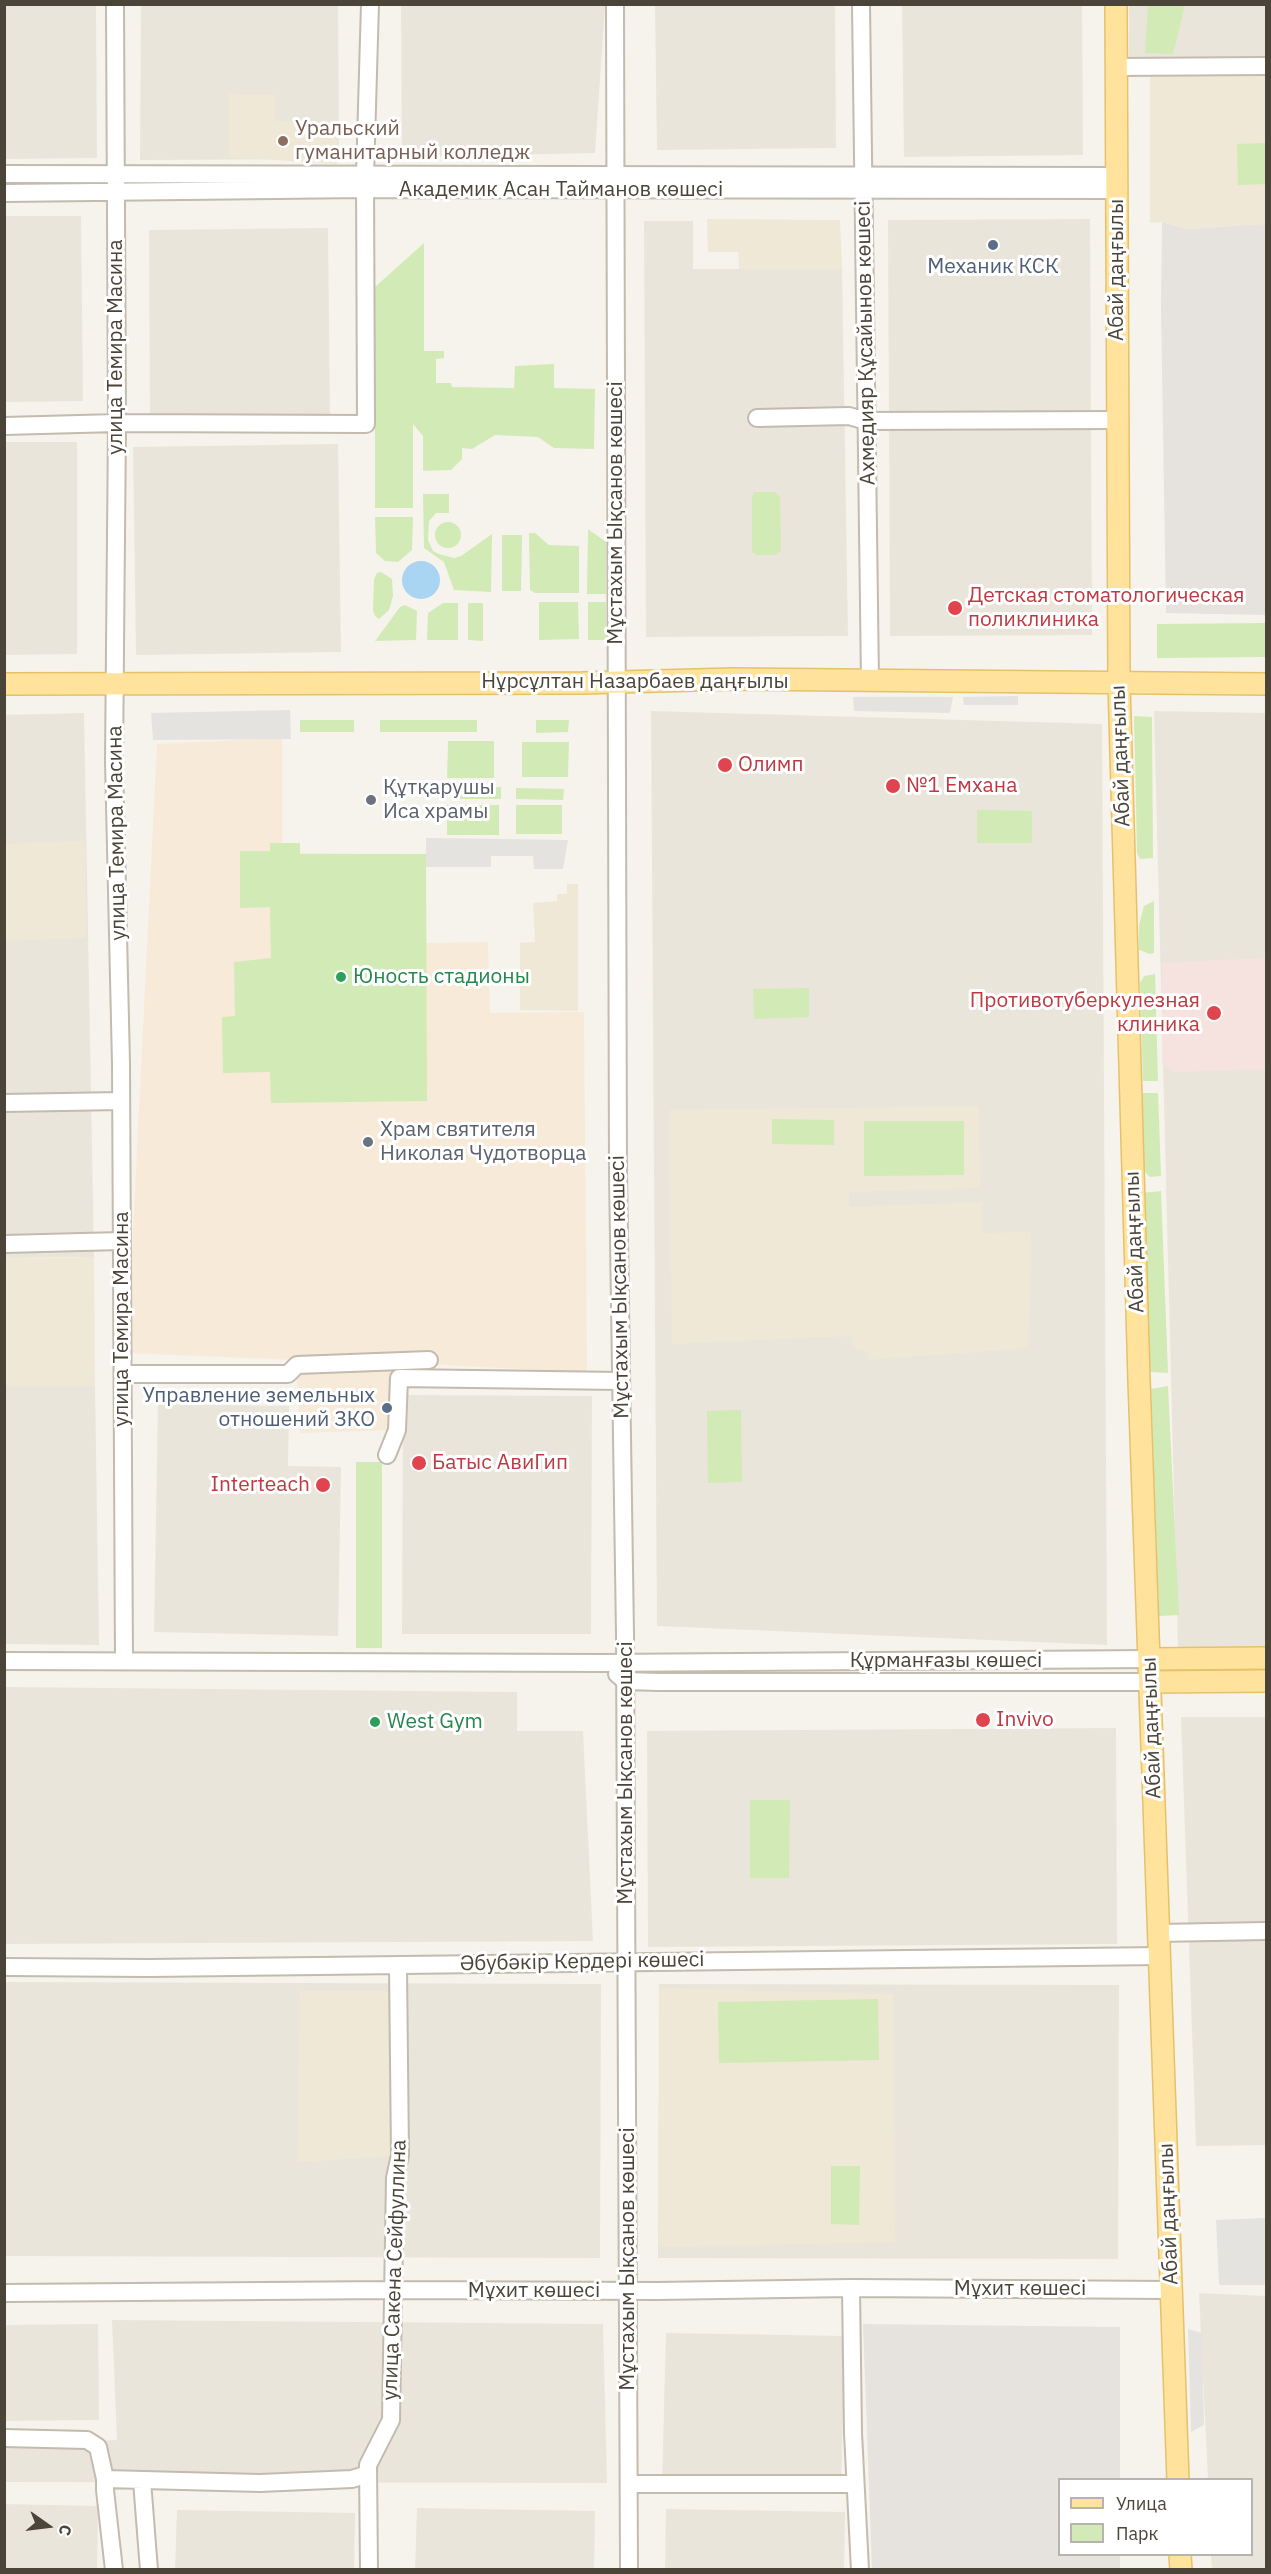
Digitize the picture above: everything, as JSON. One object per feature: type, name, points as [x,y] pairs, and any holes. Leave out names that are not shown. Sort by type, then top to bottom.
[{"type":"main road","name":"Абай даңғылы","points":[[1116,4],[1119,682],[1139,1380],[1178,2478]]},
{"type":"main road","name":"Нұрсұлтан Назарбаев даңғылы","points":[[4,684],[617,683],[733,680],[1266,684]]},
{"type":"main road","name":"Құрманғазы көшесі","points":[[1150,1659],[1266,1659]]},
{"type":"main road","points":[[1151,1682],[1266,1681]]},
{"type":"street","name":"улица Темира Масина","points":[[115,4],[117,423],[114,761],[121,1101],[124,1661]]},
{"type":"street","points":[[4,426],[117,423],[366,424],[365,182],[370,4]]},
{"type":"street","name":"Мұстахым Ықсанов көшесі","points":[[615,4],[620,1381],[625,1661],[629,2570]]},
{"type":"street","name":"Ахмедияр Құсайынов көшесі","points":[[861,4],[870,681]]},
{"type":"street","points":[[1117,67],[1266,66]]},
{"type":"street","name":"Академик Асан Тайманов көшесі","points":[[4,174],[182,173],[365,182]]},
{"type":"street","name":"Академик Асан Тайманов көшесі","points":[[4,193],[115,192],[365,182],[1117,183]]},
{"type":"street","points":[[757,418],[849,416],[866,421],[1118,420]]},
{"type":"street","points":[[4,1103],[121,1101]]},
{"type":"street","points":[[4,1244],[121,1241]]},
{"type":"street","points":[[123,1374],[288,1374],[297,1365],[429,1360]]},
{"type":"street","points":[[387,1455],[398,1430],[399,1378],[620,1381]]},
{"type":"street","name":"Құрманғазы көшесі","points":[[4,1661],[602,1663],[625,1661],[1150,1659]]},
{"type":"street","points":[[602,1663],[625,1681],[1151,1682]]},
{"type":"street","points":[[1159,1933],[1266,1931]]},
{"type":"street","name":"Әбубәкір Кердері көшесі","points":[[4,1966],[160,1968],[398,1966],[1160,1956]]},
{"type":"street","name":"улица Сакена Сейфуллина","points":[[369,2570],[368,2465],[391,2420],[395,2178],[400,2156],[398,1966]]},
{"type":"street","points":[[851,2288],[855,2484],[860,2570]]},
{"type":"street","name":"Мұхит көшесі","points":[[4,2293],[851,2288],[1172,2290]]},
{"type":"street","points":[[4,2438],[87,2440],[98,2447],[105,2479],[114,2570]]},
{"type":"street","points":[[105,2479],[260,2483],[352,2479],[368,2474]]},
{"type":"street","points":[[142,2481],[149,2570]]},
{"type":"street","points":[[629,2484],[855,2484]]},
{"type":"shaded area","points":[[4,5],[96,5],[97,158],[5,159]]},
{"type":"shaded area","points":[[141,5],[338,5],[339,159],[140,160]]},
{"type":"shaded area","points":[[401,5],[605,5],[595,153],[402,157]]},
{"type":"shaded area","points":[[655,5],[835,5],[836,148],[657,150]]},
{"type":"shaded area","points":[[902,5],[1082,5],[1083,155],[904,157]]},
{"type":"shaded area","points":[[1129,5],[1266,5],[1266,60],[1129,63]]},
{"type":"shaded area","points":[[1150,74],[1266,76],[1265,224],[1187,229],[1162,222],[1150,223]]},
{"type":"shaded area","name":"Уральский гуманитарный колледж","points":[[229,94],[275,95],[275,121],[337,124],[337,164],[229,157]]},
{"type":"shaded area","points":[[1266,209],[1266,615],[1166,613],[1161,307],[1162,222],[1187,229],[1264,224],[1263,210]]},
{"type":"shaded area","points":[[5,216],[81,216],[83,401],[5,402]]},
{"type":"shaded area","points":[[707,219],[840,220],[842,269],[739,269],[738,252],[708,252]]},
{"type":"shaded area","points":[[1090,219],[1092,635],[890,636],[888,220]]},
{"type":"shaded area","points":[[644,221],[693,221],[693,269],[842,269],[848,636],[646,637]]},
{"type":"shaded area","points":[[328,228],[330,414],[150,416],[149,230]]},
{"type":"shaded area","points":[[4,442],[77,442],[77,654],[5,655]]},
{"type":"shaded area","points":[[338,444],[341,652],[136,655],[133,447]]},
{"type":"shaded area","points":[[1018,696],[1018,705],[964,705],[963,697]]},
{"type":"shaded area","points":[[853,697],[953,697],[950,713],[854,711]]},
{"type":"shaded area","points":[[290,710],[291,739],[153,740],[151,713]]},
{"type":"shaded area","points":[[651,711],[1102,724],[1107,1645],[657,1626]]},
{"type":"shaded area","points":[[1154,711],[1266,713],[1266,1650],[1178,1651]]},
{"type":"shaded area","points":[[84,713],[94,1257],[5,1258],[4,715]]},
{"type":"shaded area","points":[[282,738],[282,853],[426,854],[426,943],[488,942],[490,1013],[584,1012],[587,1373],[396,1362],[394,1430],[300,1433],[296,1360],[127,1353],[157,744]]},
{"type":"shaded area","points":[[426,838],[568,840],[563,869],[534,869],[533,856],[491,856],[491,867],[426,867]]},
{"type":"shaded area","points":[[85,841],[86,938],[5,941],[5,844]]},
{"type":"shaded area","points":[[567,884],[578,884],[578,1011],[520,1010],[520,943],[535,942],[533,903],[557,901],[557,894],[567,894]]},
{"type":"shaded area","name":"Противотуберкулезная клиника","points":[[1266,958],[1266,1069],[1174,1072],[1162,1063],[1162,963]]},
{"type":"shaded area","points":[[979,1106],[980,1188],[849,1192],[849,1207],[981,1202],[982,1233],[1031,1232],[1028,1348],[868,1360],[867,1351],[852,1348],[851,1336],[672,1344],[670,1110]]},
{"type":"shaded area","points":[[94,1257],[95,1386],[5,1386],[5,1258]]},
{"type":"shaded area","points":[[5,1386],[95,1386],[99,1645],[5,1644]]},
{"type":"shaded area","points":[[403,1395],[592,1396],[591,1634],[402,1634]]},
{"type":"shaded area","points":[[158,1404],[289,1406],[288,1466],[341,1467],[338,1636],[154,1632]]},
{"type":"shaded area","points":[[5,1687],[517,1692],[517,1731],[583,1731],[593,1941],[5,1944]]},
{"type":"shaded area","points":[[1181,1717],[1266,1717],[1266,2145],[1196,2146]]},
{"type":"shaded area","points":[[1116,1728],[1117,1944],[648,1947],[647,1731]]},
{"type":"shaded area","points":[[5,1982],[601,1984],[600,2258],[5,2256]]},
{"type":"shaded area","points":[[659,1984],[1119,1985],[1118,2259],[658,2258]]},
{"type":"shaded area","points":[[659,1988],[893,1994],[895,2242],[659,2247]]},
{"type":"shaded area","points":[[300,1991],[391,1991],[392,2156],[298,2162]]},
{"type":"shaded area","points":[[1266,2218],[1266,2285],[1219,2285],[1216,2220]]},
{"type":"shaded area","points":[[1199,2293],[1266,2296],[1266,2569],[1212,2569],[1211,2556],[1253,2556],[1253,2478],[1208,2478]]},
{"type":"shaded area","points":[[112,2320],[603,2324],[607,2483],[5,2482],[4,2445],[117,2440]]},
{"type":"shaded area","points":[[98,2324],[99,2420],[5,2421],[5,2325]]},
{"type":"shaded area","points":[[863,2324],[1120,2327],[1120,2478],[1058,2478],[1058,2556],[1120,2556],[1120,2569],[872,2569]]},
{"type":"shaded area","points":[[1188,2329],[1202,2333],[1204,2425],[1191,2432]]},
{"type":"shaded area","points":[[666,2333],[845,2336],[841,2486],[662,2483]]},
{"type":"shaded area","points":[[5,2504],[98,2506],[97,2569],[5,2569]]},
{"type":"shaded area","points":[[417,2508],[595,2511],[594,2569],[415,2569]]},
{"type":"shaded area","points":[[666,2509],[845,2512],[844,2569],[665,2569]]},
{"type":"shaded area","points":[[177,2510],[355,2513],[354,2569],[175,2569]]},
{"type":"green space","points":[[1148,5],[1185,5],[1173,54],[1145,53]]},
{"type":"green space","points":[[1266,143],[1266,184],[1238,185],[1237,144]]},
{"type":"green space","points":[[424,243],[424,351],[444,351],[444,358],[436,359],[436,383],[451,383],[452,387],[514,388],[515,366],[554,364],[554,388],[595,389],[594,449],[554,448],[538,437],[495,435],[472,449],[462,448],[462,459],[451,470],[423,471],[423,436],[413,424],[413,508],[375,508],[375,287]]},
{"type":"green space","points":[[754,492],[775,492],[780,497],[781,551],[775,555],[757,555],[752,552]]},
{"type":"green space","points":[[423,494],[449,494],[449,513],[436,513],[429,521],[428,540],[433,551],[454,558],[461,556],[492,534],[491,592],[454,590],[444,562],[424,548]]},
{"type":"green space","points":[[375,517],[413,517],[412,550],[398,562],[385,561],[376,553]]},
{"type":"green space","points":[[448,522],[457,526],[461,535],[457,544],[448,548],[439,544],[435,535],[439,526]]},
{"type":"green space","points":[[588,529],[606,542],[606,594],[587,594]]},
{"type":"green space","points":[[529,533],[535,533],[549,545],[579,546],[579,593],[535,593],[530,590]]},
{"type":"green space","points":[[502,535],[522,535],[521,591],[502,591]]},
{"type":"green space","points":[[381,572],[392,579],[393,596],[389,610],[379,619],[373,610],[374,579],[377,573]]},
{"type":"green space","points":[[539,602],[578,602],[579,639],[539,640]]},
{"type":"green space","points":[[588,602],[606,602],[606,640],[588,640]]},
{"type":"green space","points":[[443,603],[458,603],[458,640],[427,640],[428,613]]},
{"type":"green space","points":[[468,603],[483,603],[483,641],[468,640]]},
{"type":"green space","points":[[405,605],[417,611],[416,640],[375,641],[400,607]]},
{"type":"green space","points":[[1266,623],[1266,657],[1157,658],[1157,624]]},
{"type":"green space","points":[[1134,716],[1152,717],[1153,858],[1140,859],[1137,853]]},
{"type":"green space","points":[[300,720],[354,720],[354,732],[300,732]]},
{"type":"green space","points":[[380,720],[477,720],[477,732],[380,732]]},
{"type":"green space","points":[[536,720],[569,720],[568,732],[536,733]]},
{"type":"green space","points":[[448,741],[494,741],[494,778],[447,778]]},
{"type":"green space","points":[[522,742],[569,742],[568,777],[522,777]]},
{"type":"green space","points":[[453,787],[501,787],[501,799],[453,799]]},
{"type":"green space","points":[[516,788],[564,789],[563,800],[516,799]]},
{"type":"green space","points":[[447,805],[499,805],[499,835],[447,835]]},
{"type":"green space","points":[[516,805],[562,805],[562,834],[516,834]]},
{"type":"green space","points":[[977,810],[1032,811],[1032,843],[977,843]]},
{"type":"green space","points":[[270,843],[300,843],[300,854],[426,854],[427,1101],[271,1103],[270,1072],[223,1073],[222,1017],[235,1016],[234,962],[271,958],[270,907],[240,908],[240,851],[270,851]]},
{"type":"green space","points":[[1154,901],[1154,953],[1150,954],[1139,950],[1139,925],[1144,906]]},
{"type":"green space","points":[[1155,974],[1158,1081],[1143,1081],[1140,983],[1144,976]]},
{"type":"green space","points":[[809,988],[809,1017],[754,1019],[753,989]]},
{"type":"green space","points":[[1139,1093],[1158,1093],[1161,1176],[1150,1177],[1144,1171]]},
{"type":"green space","points":[[772,1119],[834,1120],[834,1145],[772,1144]]},
{"type":"green space","points":[[864,1121],[964,1121],[964,1175],[864,1176]]},
{"type":"green space","points":[[1161,1191],[1168,1373],[1150,1372],[1141,1193]]},
{"type":"green space","points":[[1168,1386],[1179,1615],[1159,1616],[1151,1389]]},
{"type":"green space","points":[[741,1410],[742,1482],[708,1483],[707,1411]]},
{"type":"green space","points":[[356,1462],[382,1462],[382,1648],[356,1648]]},
{"type":"green space","points":[[750,1800],[790,1800],[789,1878],[750,1878]]},
{"type":"green space","points":[[878,1999],[879,2060],[719,2063],[718,2002]]},
{"type":"green space","points":[[831,2166],[860,2166],[859,2225],[831,2224]]},
{"type":"water","points":[[421,561],[435,566],[440,580],[435,594],[421,599],[407,594],[402,580],[407,566]]},
{"type":"place","name":"Уральский гуманитарный колледж","points":[[283,141]]},
{"type":"place","name":"Механик КСК","points":[[993,245]]},
{"type":"place","name":"Детская стоматологическая поликлиника","points":[[955,608]]},
{"type":"place","name":"Олимп","points":[[725,765]]},
{"type":"place","name":"№1 Емхана","points":[[893,786]]},
{"type":"place","name":"Құтқарушы Иса храмы","points":[[371,800]]},
{"type":"place","name":"Юность стадионы","points":[[341,977]]},
{"type":"place","name":"Противотуберкулезная клиника","points":[[1214,1013]]},
{"type":"place","name":"Храм святителя Николая Чудотворца","points":[[368,1142]]},
{"type":"place","name":"Управление земельных отношений ЗКО","points":[[387,1408]]},
{"type":"place","name":"Батыс АвиГип","points":[[419,1463]]},
{"type":"place","name":"Interteach","points":[[323,1485]]},
{"type":"place","name":"Invivo","points":[[983,1720]]},
{"type":"place","name":"West Gym","points":[[375,1722]]}]
